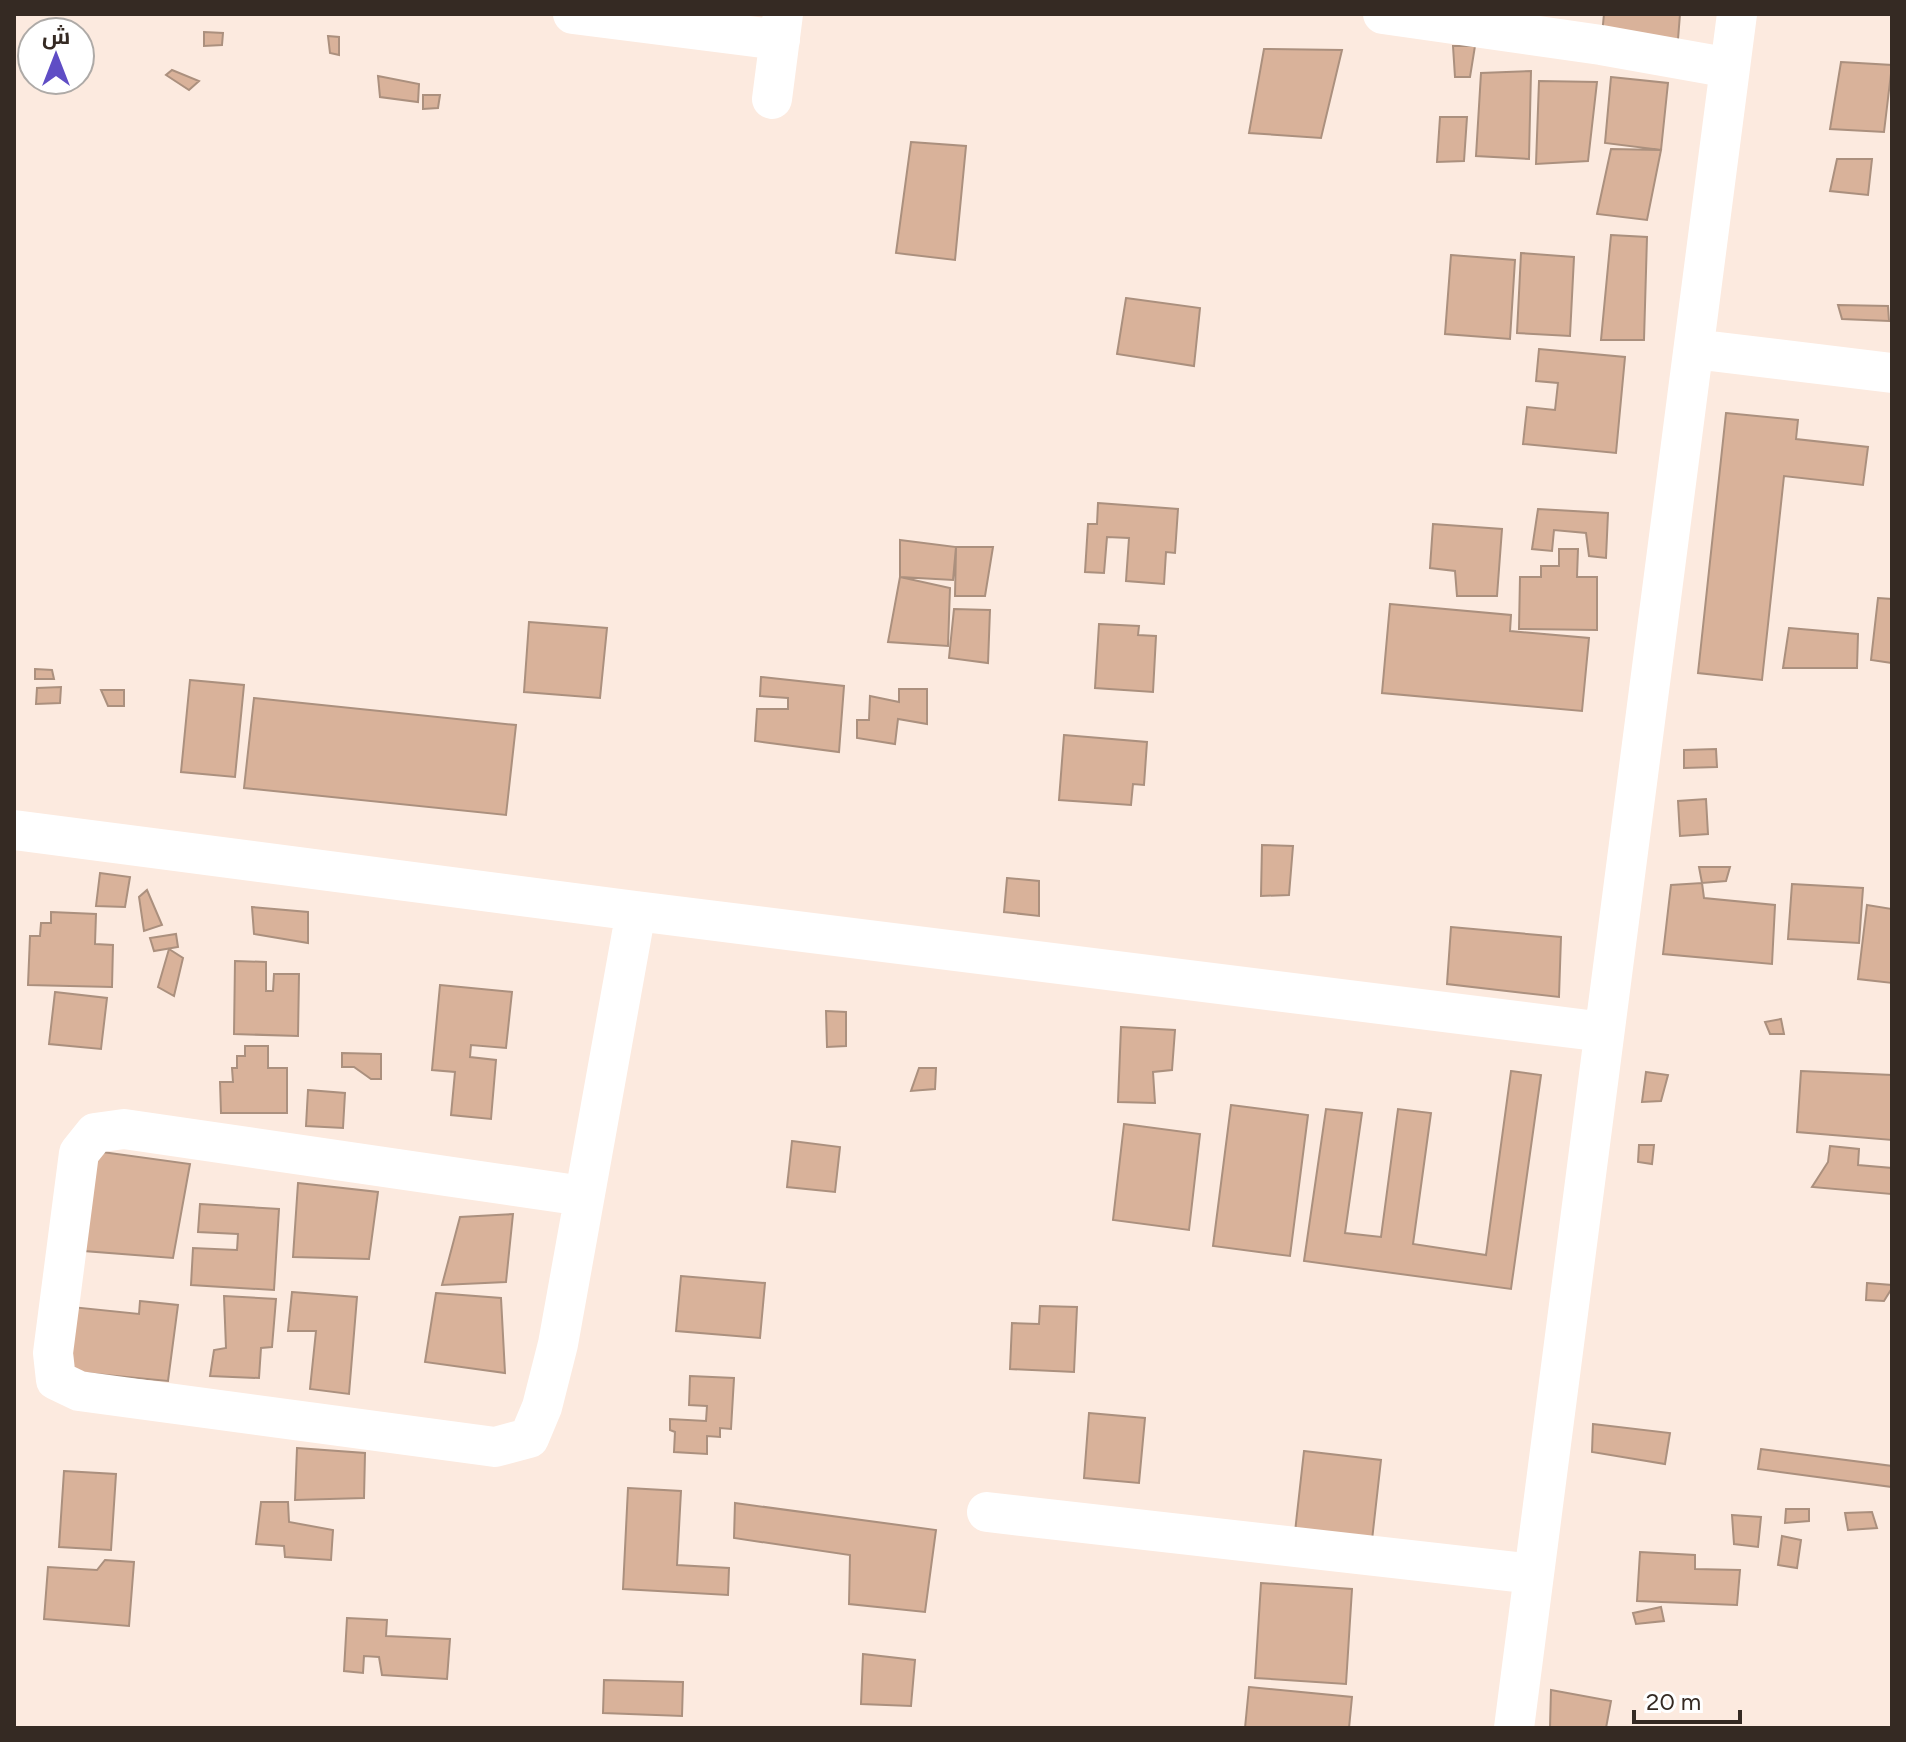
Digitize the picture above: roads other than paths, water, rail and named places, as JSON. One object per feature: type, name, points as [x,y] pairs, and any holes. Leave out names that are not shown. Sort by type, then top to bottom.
[{"type":"street","points":[[573,14],[781,27],[772,99]]},
{"type":"street","points":[[1383,14],[1601,45],[1730,68]]},
{"type":"street","points":[[1514,1728],[1737,14]]},
{"type":"street","points":[[1694,349],[1892,373]]},
{"type":"street","points":[[14,830],[1604,1032]]},
{"type":"street","points":[[583,1196],[124,1129],[95,1133],[79,1153],[53,1353],[56,1380],[79,1391],[495,1447],[529,1438],[542,1407],[558,1344],[636,911]]},
{"type":"street","points":[[987,1512],[1534,1574]]}]
